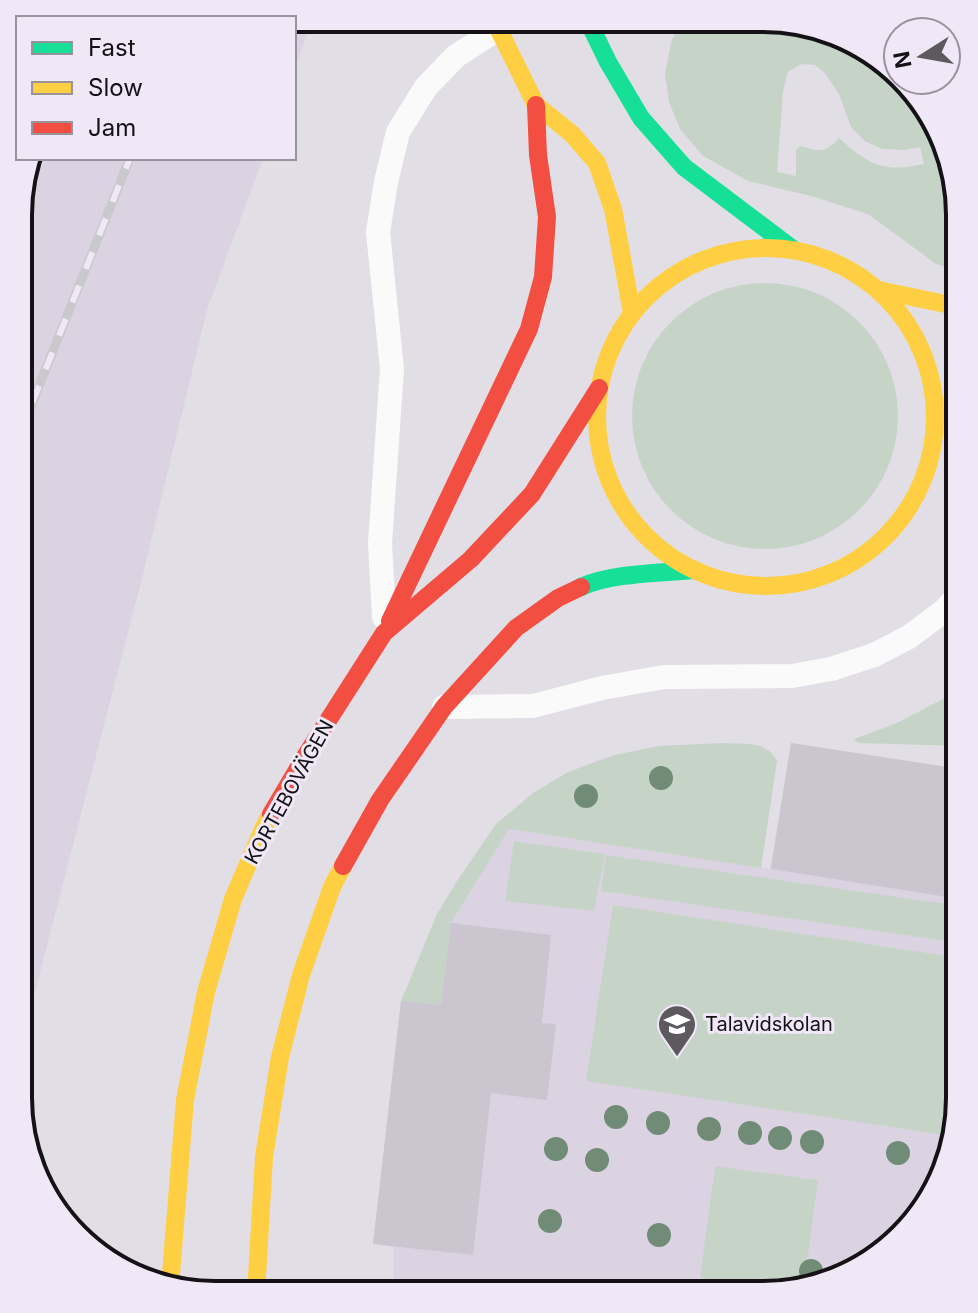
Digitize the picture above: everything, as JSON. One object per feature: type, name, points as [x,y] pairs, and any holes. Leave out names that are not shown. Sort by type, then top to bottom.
[{"type":"street","points":[[384,633],[529,329],[543,277],[547,217],[538,155],[536,105],[500,32]]},
{"type":"street","points":[[593,32],[641,118],[684,167],[794,250]]},
{"type":"street","points":[[536,105],[572,134],[597,163],[613,209],[632,313]]},
{"type":"street","points":[[768,247],[824,257],[878,290],[895,307],[919,346],[930,379],[936,413],[930,459],[912,502],[900,521],[885,538],[848,565],[827,575],[783,586],[726,581],[694,570],[663,551],[637,526],[616,495],[603,461],[597,425],[599,388],[611,349],[632,313],[670,277],[716,255],[742,249],[768,247]]},
{"type":"street","points":[[878,290],[946,304]]},
{"type":"street","name":"KORTEBOVÄGEN","points":[[171,1276],[185,1100],[206,992],[233,899],[263,829],[384,633],[471,559],[532,494],[599,388]]},
{"type":"street","points":[[922,481],[943,471]]},
{"type":"street","points":[[257,1281],[264,1157],[280,1057],[301,975],[332,887],[380,800],[444,707],[516,628],[558,598],[588,584],[629,576],[694,570]]},
{"type":"lane","points":[[384,633],[380,543],[392,369],[378,232],[386,182],[398,132],[426,87],[456,56],[489,32]]},
{"type":"lane","points":[[444,707],[533,706],[602,688],[664,677],[792,676],[831,669],[874,655],[909,637],[946,609]]},
{"type":"shaded area","points":[[296,32],[308,32],[296,66]]},
{"type":"shaded area","points":[[41,160],[262,160],[207,310],[142,578],[32,1004],[32,215],[38,167]]},
{"type":"shaded area","name":"Talavidskolan","points":[[791,743],[946,767],[946,1110],[936,1157],[927,1179],[901,1219],[884,1236],[844,1262],[811,1275],[787,1279],[394,1281],[393,1247],[373,1244],[401,1001],[441,1005],[451,923],[509,829],[770,869]]},
{"type":"green space","points":[[676,32],[787,34],[833,46],[865,63],[882,76],[882,96],[902,96],[927,134],[936,156],[946,203],[946,267],[936,264],[868,214],[748,181],[703,156],[680,129],[669,102],[665,74]],"holes":[[[801,64],[815,65],[824,72],[839,94],[851,127],[865,141],[882,149],[920,147],[924,164],[887,167],[859,155],[839,138],[822,150],[801,146],[796,150],[796,176],[777,172],[783,91],[788,72]]]},
{"type":"green space","points":[[765,283],[816,293],[859,322],[888,365],[898,416],[888,467],[859,510],[816,539],[765,549],[714,539],[671,510],[642,467],[632,416],[642,365],[671,322],[714,293]]},
{"type":"green space","points":[[946,697],[946,746],[859,743],[854,739],[897,723]]},
{"type":"green space","points":[[722,743],[761,746],[777,761],[761,868],[509,829],[451,923],[441,1005],[401,1001],[437,914],[457,881],[496,824],[533,793],[568,772],[614,755],[659,746]]},
{"type":"green space","points":[[514,841],[605,854],[594,911],[505,901]]},
{"type":"green space","points":[[606,855],[946,904],[946,941],[601,891]]},
{"type":"green space","points":[[613,905],[946,956],[946,1110],[942,1135],[586,1081]]},
{"type":"green space","points":[[715,1166],[818,1180],[805,1276],[763,1281],[700,1278]]},
{"type":"building","points":[[791,743],[946,767],[946,897],[771,869]]},
{"type":"building","points":[[451,923],[551,935],[542,1023],[556,1024],[547,1100],[491,1093],[473,1255],[373,1244],[401,1001],[441,1005]]},
{"type":"railway","points":[[32,403],[129,160]]},
{"type":"traffic: fast","points":[[593,32],[641,118],[684,167],[794,250]]},
{"type":"traffic: fast","points":[[581,587],[621,576],[694,570]]},
{"type":"traffic: slow","points":[[500,32],[536,105],[572,134],[597,163],[613,209],[632,313]]},
{"type":"traffic: slow","points":[[766,248],[815,255],[846,268],[873,286],[897,310],[915,337],[928,368],[935,417],[928,466],[915,497],[897,524],[873,548],[846,566],[815,579],[766,586],[717,579],[686,566],[659,548],[635,524],[617,497],[604,466],[597,417],[604,368],[617,337],[635,310],[659,286],[686,268],[717,255],[766,248]]},
{"type":"traffic: slow","points":[[878,290],[946,304]]},
{"type":"traffic: slow","points":[[171,1276],[185,1100],[206,992],[233,899],[271,814]]},
{"type":"traffic: slow","points":[[257,1281],[264,1157],[280,1057],[301,975],[332,887],[343,866]]},
{"type":"traffic: jam","points":[[390,621],[529,329],[543,277],[547,217],[538,155],[536,105]]},
{"type":"traffic: jam","points":[[271,814],[384,633],[471,559],[532,494],[599,388]]},
{"type":"traffic: jam","points":[[343,866],[380,800],[444,707],[516,628],[558,598],[581,587]]},
{"type":"place","name":"Talavidskolan","points":[[677,1058]]}]
